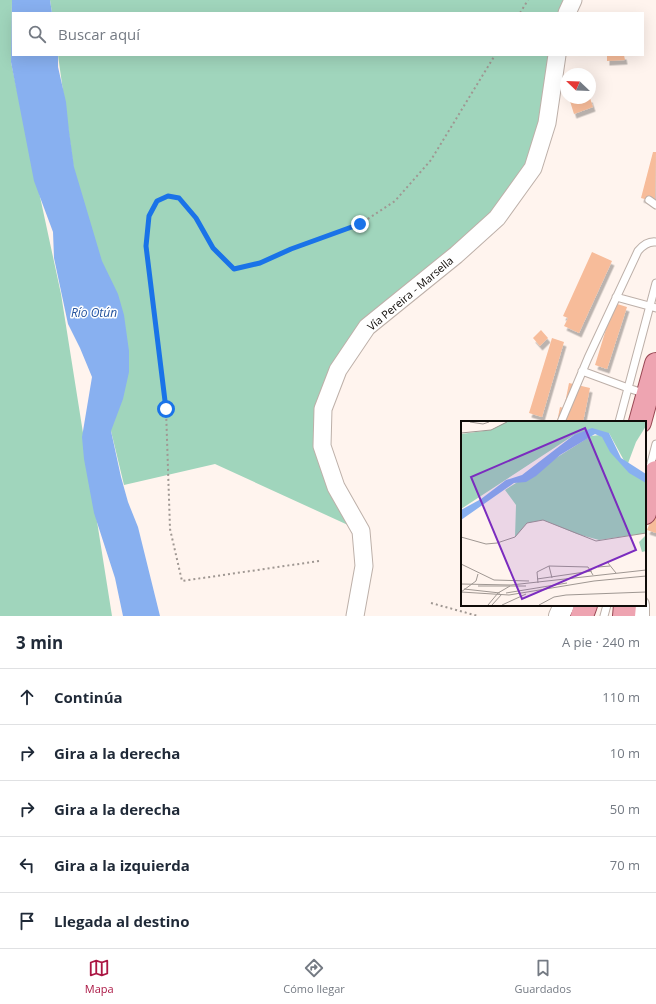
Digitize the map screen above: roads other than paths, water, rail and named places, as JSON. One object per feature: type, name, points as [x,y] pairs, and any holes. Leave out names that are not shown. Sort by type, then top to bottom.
[{"type":"main road","points":[[640,421],[644,390],[656,364]]},
{"type":"main road","points":[[646,509],[651,475]]},
{"type":"main road","points":[[559,616],[564,606]]},
{"type":"main road","points":[[582,616],[586,606]]},
{"type":"main road","points":[[624,616],[625,606]]},
{"type":"main road","points":[[639,616],[640,606]]},
{"type":"street","points":[[567,12],[573,0]]},
{"type":"street","name":"Vía Pereira - Marsella","points":[[355,616],[364,566],[361,532],[336,487],[322,446],[322,409],[338,370],[367,327],[456,255],[497,218],[533,168],[548,123],[557,56]]},
{"type":"lane","points":[[649,200],[656,205]]},
{"type":"lane","points":[[561,421],[582,371],[638,251],[643,245],[650,241],[656,242]]},
{"type":"lane","points":[[645,421],[644,390],[656,283]]},
{"type":"lane","points":[[616,297],[653,307]]},
{"type":"lane","points":[[582,371],[644,390]]},
{"type":"lane","points":[[620,421],[644,390]]},
{"type":"lane","points":[[651,475],[656,444]]},
{"type":"lane","points":[[604,616],[607,606]]},
{"type":"water","name":"Río Otún","points":[[12,0],[50,0],[52,12],[12,12],[12,56],[58,56],[58,67],[66,102],[74,167],[102,261],[118,294],[124,315],[129,351],[129,372],[123,399],[111,431],[121,477],[128,502],[138,527],[160,616],[123,616],[115,578],[94,513],[84,459],[82,437],[92,377],[68,324],[54,258],[53,232],[34,181],[11,62]]}]
